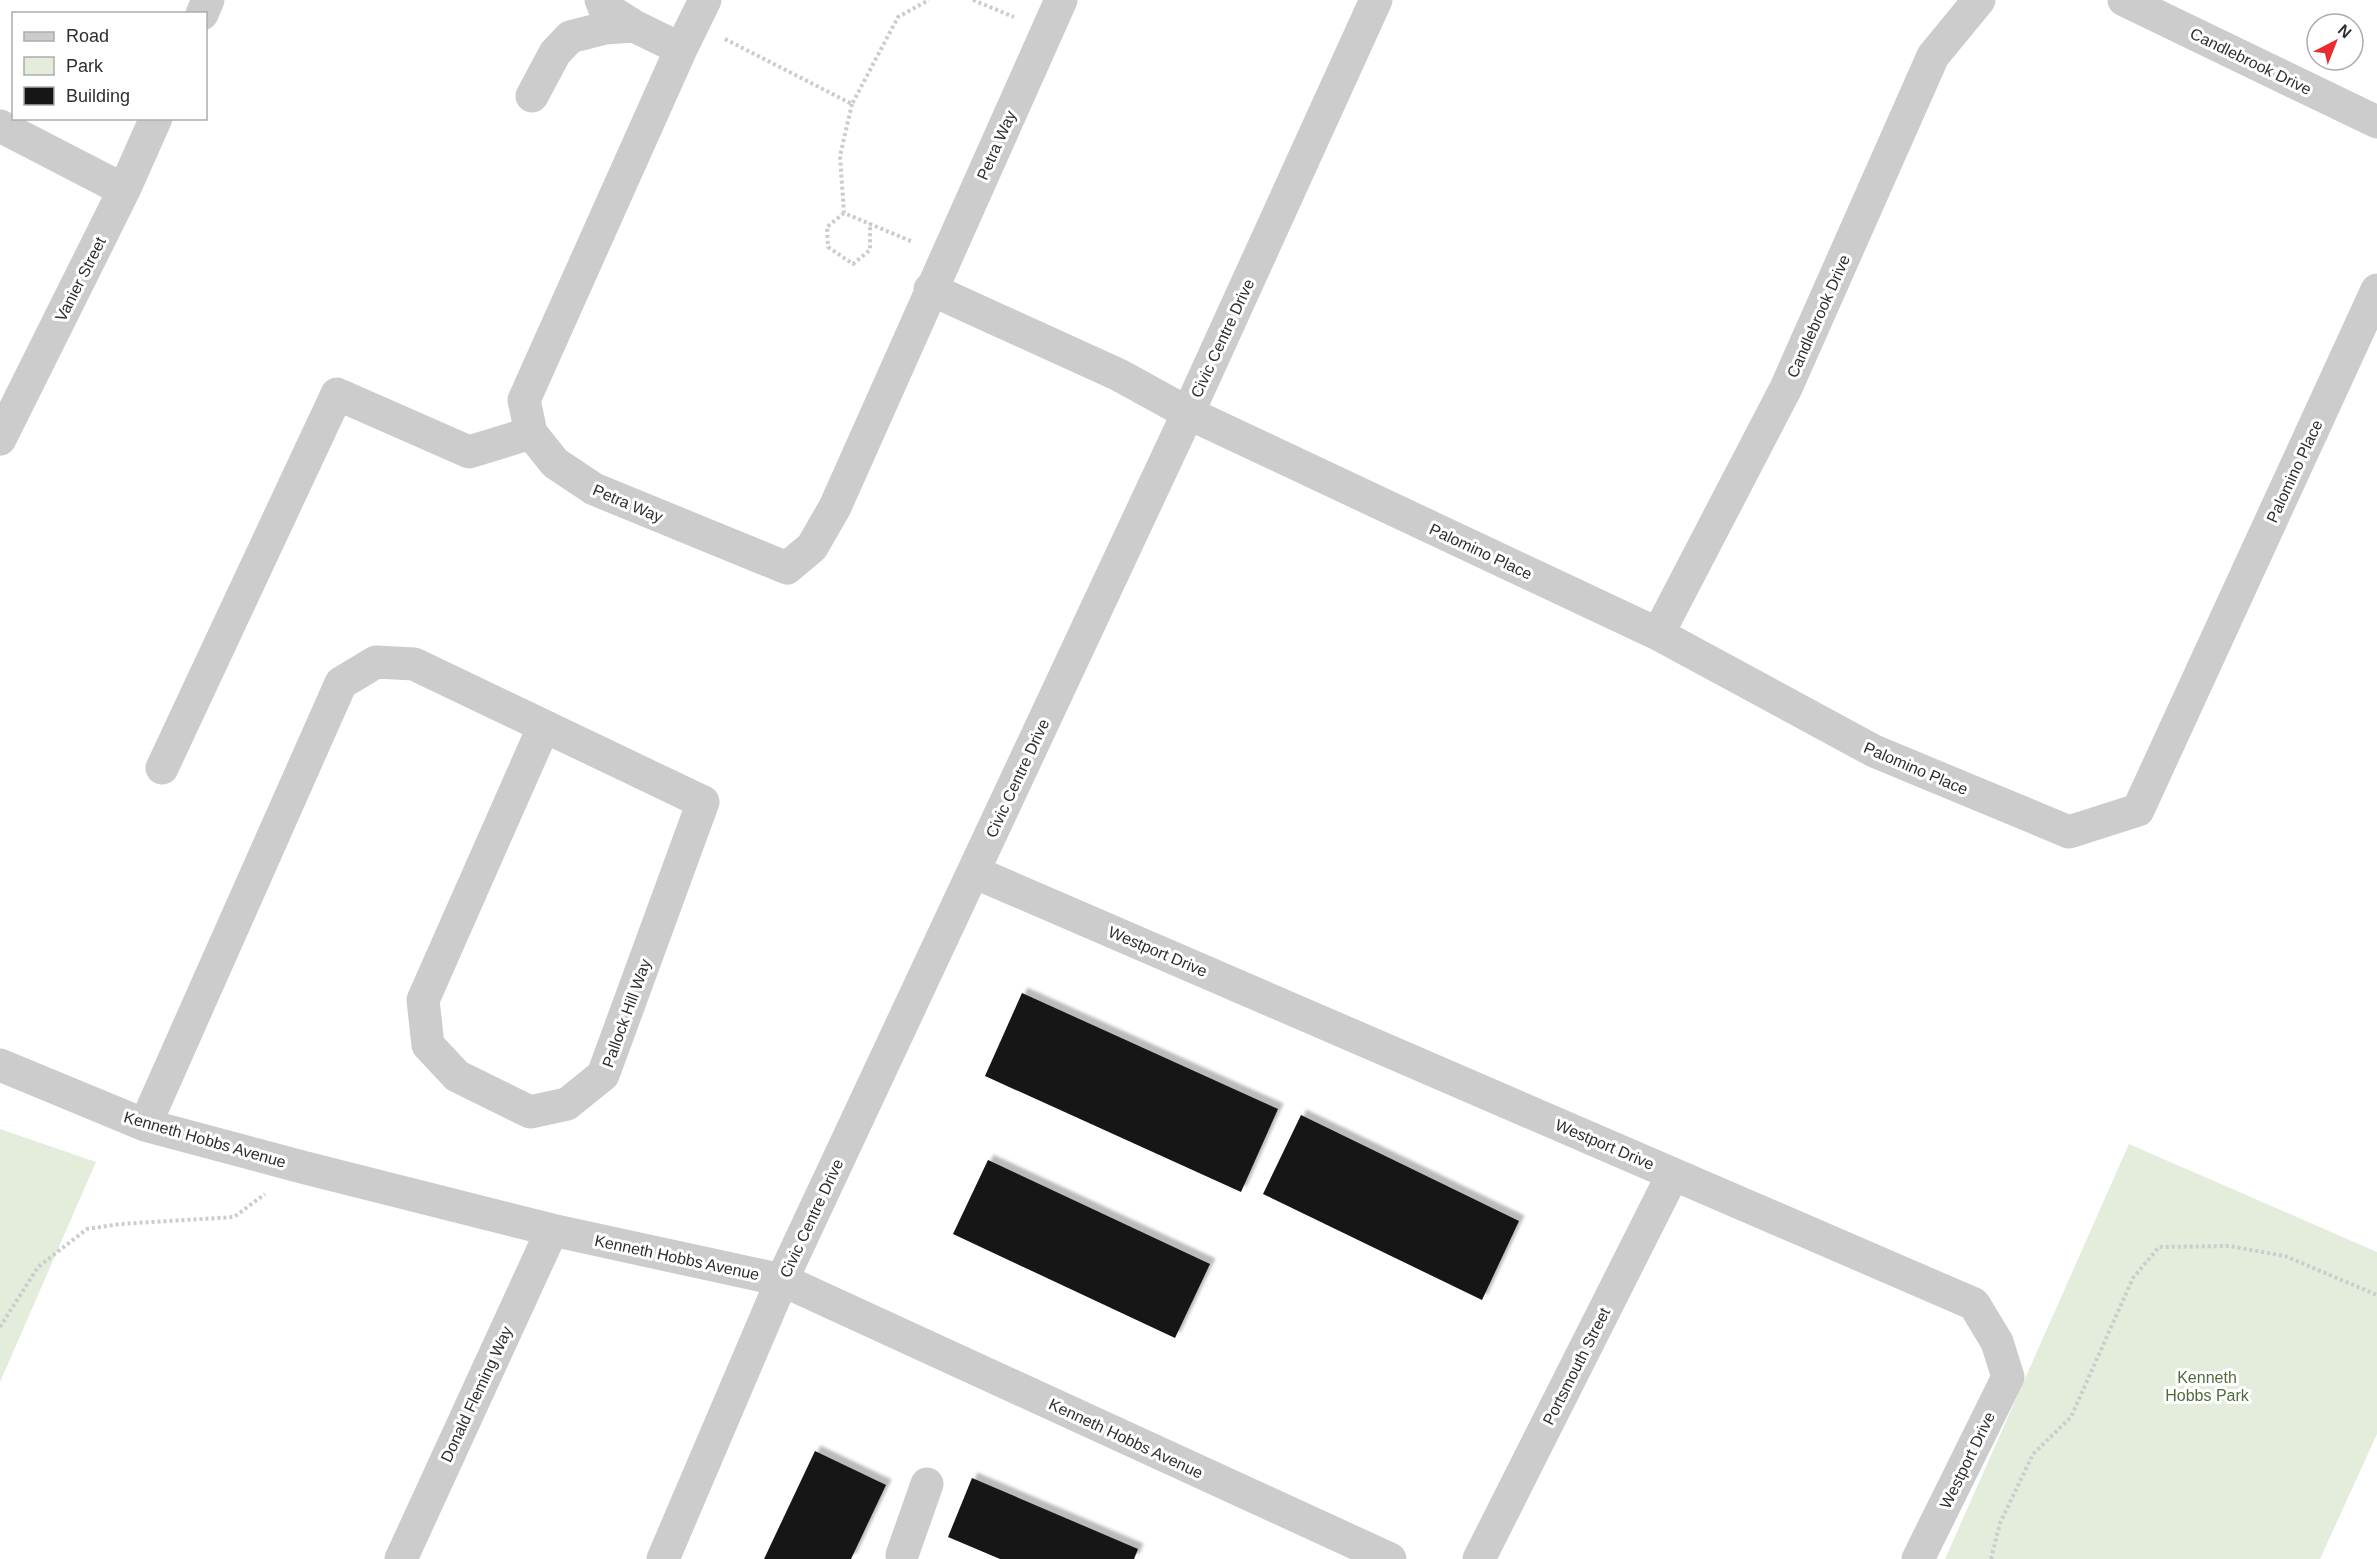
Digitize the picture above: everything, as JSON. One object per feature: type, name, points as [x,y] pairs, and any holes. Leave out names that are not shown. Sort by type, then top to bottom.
[{"type":"street","points":[[601,0],[604,7],[634,26]]},
{"type":"street","name":"Petra Way","points":[[693,24],[524,400],[531,433],[555,463],[594,489],[787,568],[812,547],[835,507],[1061,0]]},
{"type":"street","name":"Civic Centre Drive","points":[[663,1559],[782,1280],[1188,413],[1376,0]]},
{"type":"street","name":"Candlebrook Drive","points":[[1658,634],[1786,388],[1933,56],[1979,0]]},
{"type":"street","name":"Candlebrook Drive","points":[[2124,0],[2377,122]]},
{"type":"street","points":[[532,96],[555,53],[570,37],[605,28],[693,24]]},
{"type":"street","name":"Vanier Street","points":[[0,439],[124,190],[155,120]]},
{"type":"street","points":[[0,126],[124,190]]},
{"type":"street","points":[[930,290],[1119,375],[1188,413]]},
{"type":"street","name":"Palomino Place","points":[[1188,413],[1658,634],[1874,752],[2070,832],[2138,810],[2377,290]]},
{"type":"street","points":[[162,768],[337,394],[469,452],[531,433]]},
{"type":"street","name":"Pallock Hill Way","points":[[145,1125],[341,683],[376,662],[414,664],[544,726],[703,802],[603,1075],[567,1104],[530,1112],[457,1076],[428,1045],[423,1000],[544,726]]},
{"type":"street","name":"Westport Drive","points":[[974,872],[1974,1304],[1997,1342],[2008,1377],[1918,1559]]},
{"type":"street","name":"Kenneth Hobbs Avenue","points":[[0,1065],[145,1125],[552,1230],[782,1280],[1390,1559]]},
{"type":"street","name":"Portsmouth Street","points":[[1479,1559],[1673,1174]]},
{"type":"street","name":"Donald Fleming Way","points":[[401,1559],[552,1230]]},
{"type":"street","points":[[905,1558],[927,1484]]},
{"type":"path","points":[[844,213],[840,156],[852,104],[898,18],[929,0]]},
{"type":"path","points":[[974,0],[1048,31]]},
{"type":"path","points":[[693,24],[852,104]]},
{"type":"path","points":[[844,213],[945,257]]},
{"type":"path","points":[[844,213],[827,228],[828,247],[853,264],[870,250],[870,223]]},
{"type":"path","points":[[0,1327],[38,1267],[87,1229],[120,1224],[234,1217],[302,1167]]},
{"type":"path","points":[[1991,1559],[2000,1523],[2033,1454],[2071,1417],[2133,1278],[2159,1247],[2229,1246],[2285,1256],[2377,1295]]},
{"type":"green space","points":[[0,1129],[96,1162],[0,1382]]},
{"type":"green space","name":"Kenneth Hobbs Park","points":[[2129,1144],[2377,1252],[2377,1434],[2320,1559],[1945,1559]]},
{"type":"building","points":[[1022,993],[1278,1109],[1241,1192],[985,1076]]},
{"type":"building","points":[[1301,1115],[1519,1221],[1482,1300],[1263,1194]]},
{"type":"building","points":[[988,1160],[1210,1264],[1175,1338],[953,1234]]},
{"type":"building","points":[[815,1451],[886,1485],[851,1559],[764,1559]]},
{"type":"building","points":[[972,1478],[1138,1549],[1134,1559],[1000,1559],[948,1537]]}]
